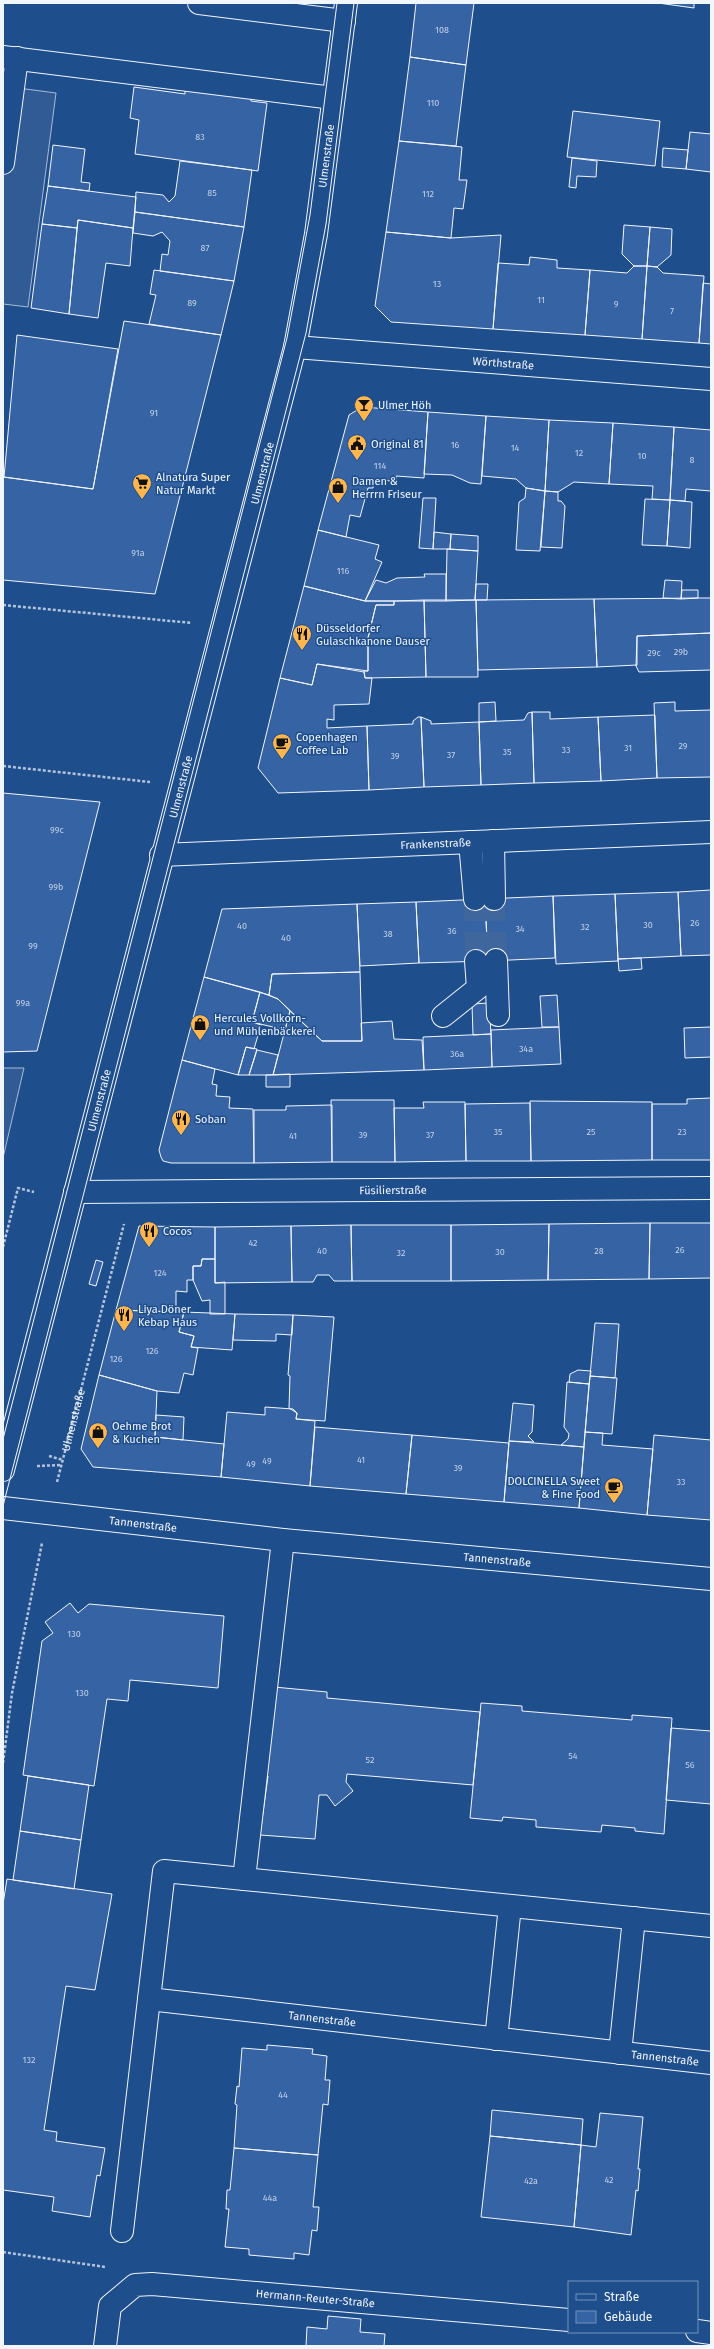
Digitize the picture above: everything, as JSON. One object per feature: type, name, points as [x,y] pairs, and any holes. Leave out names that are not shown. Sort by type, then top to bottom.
[{"type":"street","name":"Ulmenstraße","points":[[3,1470],[295,347],[316,234],[345,12],[199,3]]},
{"type":"street","points":[[3,163],[10,57],[333,98]]},
{"type":"street","name":"Wörthstraße","points":[[295,347],[711,379]]},
{"type":"street","name":"Frankenstraße","points":[[162,855],[711,832]]},
{"type":"street","points":[[470,842],[484,899],[493,841]]},
{"type":"street","points":[[443,1016],[478,988],[486,961],[498,1015]]},
{"type":"street","name":"Füsilierstraße","points":[[75,1192],[711,1188]]},
{"type":"street","name":"Tannenstraße","points":[[3,1508],[283,1540],[711,1579]]},
{"type":"street","points":[[244,1879],[283,1540]]},
{"type":"street","points":[[122,2231],[164,1871],[711,1926]]},
{"type":"street","points":[[496,2039],[510,1906]]},
{"type":"street","name":"Tannenstraße","points":[[620,2052],[634,1918]]},
{"type":"street","name":"Tannenstraße","points":[[149,1999],[711,2063]]},
{"type":"street","name":"Hermann-Reuter-Straße","points":[[105,2346],[110,2306],[135,2286],[146,2285],[568,2320]]},
{"type":"street","points":[[698,2331],[711,2332]]},
{"type":"path","points":[[3,605],[223,626]]},
{"type":"path","points":[[3,766],[182,786]]},
{"type":"path","points":[[3,1247],[18,1188],[34,1192]]},
{"type":"path","name":"Ulmenstraße","points":[[56,1486],[133,1192]]},
{"type":"path","points":[[49,1456],[63,1460]]},
{"type":"path","points":[[39,1466],[62,1465]]},
{"type":"path","points":[[3,1763],[12,1693],[42,1541]]},
{"type":"path","points":[[3,2252],[108,2268]]},
{"type":"shaded area","points":[[3,86],[56,93],[28,307],[3,304]]},
{"type":"shaded area","points":[[3,1068],[24,1068],[3,1158]]},
{"type":"building","points":[[416,3],[474,3],[466,65],[410,57]]},
{"type":"building","points":[[658,3],[694,3],[694,8]]},
{"type":"building","points":[[410,57],[466,65],[456,146],[399,141]]},
{"type":"building","points":[[185,85],[251,92],[251,101],[267,103],[258,171],[135,154],[139,120],[130,118],[134,87],[185,94]]},
{"type":"building","points":[[573,111],[660,121],[655,166],[567,157]]},
{"type":"building","points":[[690,132],[711,134],[711,172],[686,169]]},
{"type":"building","points":[[399,141],[462,147],[459,180],[467,180],[463,209],[454,208],[451,238],[386,232]]},
{"type":"building","points":[[53,145],[85,149],[81,182],[90,183],[89,191],[48,186]]},
{"type":"building","points":[[663,148],[688,150],[686,169],[662,167]]},
{"type":"building","points":[[572,158],[597,161],[596,177],[577,176],[576,188],[569,187]]},
{"type":"building","points":[[180,161],[252,170],[244,227],[135,212],[136,192],[163,195],[169,202],[175,196]]},
{"type":"building","points":[[48,186],[136,197],[133,228],[78,220],[77,228],[42,224]]},
{"type":"building","points":[[135,212],[244,227],[234,281],[160,271],[162,254],[168,255],[170,241],[162,232],[153,236],[133,233]]},
{"type":"building","points":[[78,220],[133,228],[130,266],[106,263],[98,318],[69,314]]},
{"type":"building","points":[[42,224],[77,228],[69,314],[31,308]]},
{"type":"building","points":[[624,225],[650,227],[647,266],[634,266],[622,254]]},
{"type":"building","points":[[650,227],[672,229],[671,255],[657,267],[647,266]]},
{"type":"building","points":[[386,232],[451,238],[501,235],[493,329],[391,322],[375,306]]},
{"type":"building","points":[[530,257],[557,260],[557,268],[590,270],[585,335],[493,329],[498,263],[529,265]]},
{"type":"building","points":[[634,266],[647,266],[642,339],[585,335],[590,270],[627,273]]},
{"type":"building","points":[[647,266],[657,267],[663,273],[704,276],[699,343],[642,339]]},
{"type":"building","points":[[154,270],[234,281],[221,335],[149,324],[156,295],[150,294]]},
{"type":"building","points":[[703,283],[711,284],[711,344],[699,343]]},
{"type":"building","points":[[124,321],[221,335],[155,594],[3,580],[3,477],[93,489]]},
{"type":"building","points":[[17,335],[118,349],[93,489],[4,477]]},
{"type":"building","points":[[362,407],[428,412],[424,478],[396,476],[396,482],[377,479],[374,481],[373,488],[368,488],[360,517],[350,515],[346,537],[318,530],[349,415]]},
{"type":"building","points":[[428,412],[486,416],[481,484],[470,483],[452,475],[424,474]]},
{"type":"building","points":[[486,416],[549,420],[545,491],[526,488],[516,479],[482,476]]},
{"type":"building","points":[[549,420],[613,423],[609,484],[574,482],[558,492],[545,491]]},
{"type":"building","points":[[613,423],[674,427],[670,500],[652,499],[653,486],[609,484]]},
{"type":"building","points":[[674,427],[711,430],[711,491],[686,489],[685,501],[670,500]]},
{"type":"building","points":[[526,488],[545,491],[540,551],[516,550],[519,502],[525,498]]},
{"type":"building","points":[[545,491],[558,492],[558,501],[561,501],[565,506],[562,548],[541,547]]},
{"type":"building","points":[[423,498],[436,498],[433,549],[419,548]]},
{"type":"building","points":[[645,499],[670,500],[667,546],[642,545]]},
{"type":"building","points":[[670,500],[692,502],[690,548],[667,546]]},
{"type":"building","points":[[318,530],[379,545],[375,559],[382,562],[365,601],[304,586]]},
{"type":"building","points":[[434,532],[451,534],[450,549],[433,549]]},
{"type":"building","points":[[451,534],[478,536],[478,551],[450,549]]},
{"type":"building","points":[[447,549],[478,551],[475,600],[446,601]]},
{"type":"building","points":[[424,574],[446,574],[446,601],[365,601],[376,580],[386,583],[397,578],[425,577]]},
{"type":"building","points":[[665,580],[682,581],[681,599],[663,598]]},
{"type":"building","points":[[476,584],[488,584],[487,600],[475,600]]},
{"type":"building","points":[[304,586],[365,601],[394,601],[394,605],[376,605],[366,646],[368,646],[368,671],[317,664],[312,685],[280,678]]},
{"type":"building","points":[[682,590],[698,590],[698,598],[681,599]]},
{"type":"building","points":[[711,598],[711,633],[637,636],[637,665],[597,667],[594,599]]},
{"type":"building","points":[[594,599],[597,667],[478,670],[476,600]]},
{"type":"building","points":[[424,600],[476,600],[478,677],[426,677]]},
{"type":"building","points":[[424,600],[426,677],[365,678],[364,671],[368,671],[368,646],[366,646],[376,605],[394,605],[394,601]]},
{"type":"building","points":[[711,633],[711,670],[639,672],[636,666],[637,636]]},
{"type":"building","points":[[317,664],[364,672],[365,678],[372,678],[369,704],[334,705],[334,720],[327,719],[327,728],[367,726],[369,790],[278,793],[258,768],[280,678],[312,685]]},
{"type":"building","points":[[495,702],[496,721],[479,722],[479,703]]},
{"type":"building","points":[[675,702],[675,711],[711,710],[711,777],[657,778],[654,703]]},
{"type":"building","points":[[532,712],[550,712],[550,719],[598,717],[601,781],[534,783]]},
{"type":"building","points":[[532,712],[534,783],[481,785],[479,722],[524,720],[528,713]]},
{"type":"building","points":[[655,715],[657,778],[601,781],[598,717]]},
{"type":"building","points":[[418,717],[421,717],[424,787],[369,790],[367,726],[413,724],[413,721]]},
{"type":"building","points":[[421,717],[431,721],[431,724],[479,722],[481,785],[424,787]]},
{"type":"building","points":[[3,793],[100,802],[37,1051],[3,1052]]},
{"type":"building","points":[[711,890],[711,955],[681,956],[678,892]]},
{"type":"building","points":[[678,892],[681,956],[618,959],[615,894]]},
{"type":"building","points":[[615,894],[618,961],[556,964],[553,896]]},
{"type":"building","points":[[553,896],[555,958],[488,961],[485,899]]},
{"type":"building","points":[[485,899],[488,961],[419,963],[416,902]]},
{"type":"building","points":[[416,902],[419,963],[360,966],[357,904]]},
{"type":"building","points":[[357,904],[360,972],[272,974],[269,995],[204,977],[222,909]]},
{"type":"building","points":[[641,958],[642,969],[619,971],[618,959]]},
{"type":"building","points":[[360,972],[362,1041],[322,1041],[278,999],[269,995],[272,974]]},
{"type":"building","points":[[204,977],[260,992],[252,1022],[261,1025],[254,1049],[246,1047],[238,1075],[182,1060]]},
{"type":"building","points":[[260,992],[278,999],[290,1011],[285,1030],[252,1022]]},
{"type":"building","points":[[557,995],[559,1027],[542,1027],[540,996]]},
{"type":"building","points":[[489,1003],[491,1034],[473,1035],[472,1004]]},
{"type":"building","points":[[290,1011],[322,1041],[362,1041],[361,1023],[392,1021],[394,1039],[422,1040],[424,1070],[273,1075]]},
{"type":"building","points":[[559,1027],[561,1064],[492,1067],[491,1030]]},
{"type":"building","points":[[711,1027],[711,1057],[685,1058],[684,1028]]},
{"type":"building","points":[[491,1034],[492,1067],[424,1070],[423,1037]]},
{"type":"building","points":[[246,1047],[257,1049],[249,1075],[238,1075]]},
{"type":"building","points":[[257,1050],[278,1055],[273,1075],[249,1075]]},
{"type":"building","points":[[182,1060],[215,1069],[212,1084],[217,1085],[216,1096],[230,1097],[229,1108],[253,1109],[254,1163],[171,1163],[163,1161],[159,1150]]},
{"type":"building","points":[[290,1074],[290,1087],[266,1087],[266,1075]]},
{"type":"building","points":[[711,1098],[711,1160],[652,1160],[652,1104],[687,1104],[687,1099]]},
{"type":"building","points":[[331,1100],[394,1100],[395,1162],[332,1162]]},
{"type":"building","points":[[530,1101],[652,1102],[652,1160],[531,1161]]},
{"type":"building","points":[[423,1102],[465,1102],[466,1161],[395,1162],[394,1108],[424,1108]]},
{"type":"building","points":[[530,1103],[531,1161],[466,1161],[465,1104]]},
{"type":"building","points":[[332,1105],[332,1162],[254,1163],[254,1110],[286,1110],[286,1106]]},
{"type":"building","points":[[650,1223],[711,1223],[711,1278],[649,1279]]},
{"type":"building","points":[[650,1223],[649,1279],[548,1280],[549,1224]]},
{"type":"building","points":[[549,1224],[548,1280],[451,1281],[451,1225]]},
{"type":"building","points":[[351,1225],[451,1225],[451,1281],[352,1281]]},
{"type":"building","points":[[351,1225],[352,1281],[334,1281],[329,1275],[317,1275],[313,1282],[292,1282],[291,1226]]},
{"type":"building","points":[[139,1226],[215,1227],[215,1259],[202,1259],[201,1266],[193,1266],[193,1280],[187,1280],[187,1292],[176,1291],[176,1312],[116,1310]]},
{"type":"building","points":[[291,1226],[292,1282],[215,1283],[215,1227]]},
{"type":"building","points":[[202,1259],[215,1259],[215,1283],[225,1282],[225,1314],[210,1314],[210,1300],[202,1301],[193,1280],[193,1266],[201,1266]]},
{"type":"building","points":[[96,1260],[103,1262],[96,1286],[89,1284]]},
{"type":"building","points":[[116,1310],[184,1312],[179,1332],[194,1336],[191,1347],[198,1348],[193,1375],[184,1373],[179,1393],[157,1391],[99,1375]]},
{"type":"building","points":[[184,1312],[235,1314],[232,1350],[191,1347],[194,1336],[179,1332]]},
{"type":"building","points":[[235,1314],[293,1315],[292,1335],[276,1334],[276,1341],[233,1340]]},
{"type":"building","points":[[293,1315],[334,1317],[325,1421],[296,1419],[297,1413],[289,1408],[290,1376],[288,1375]]},
{"type":"building","points":[[595,1323],[619,1324],[615,1378],[590,1376]]},
{"type":"building","points":[[578,1370],[591,1371],[589,1384],[569,1382],[570,1374]]},
{"type":"building","points":[[99,1375],[157,1391],[155,1437],[224,1444],[221,1477],[93,1467],[81,1449]]},
{"type":"building","points":[[590,1376],[617,1378],[612,1434],[585,1432]]},
{"type":"building","points":[[567,1382],[589,1384],[584,1447],[561,1445],[568,1439],[569,1434],[564,1427]]},
{"type":"building","points":[[513,1403],[534,1405],[532,1432],[528,1436],[534,1442],[509,1441]]},
{"type":"building","points":[[265,1407],[293,1409],[297,1413],[296,1419],[315,1421],[310,1486],[221,1477],[227,1412],[265,1415]]},
{"type":"building","points":[[156,1415],[184,1417],[183,1440],[155,1437]]},
{"type":"building","points":[[315,1427],[412,1435],[406,1494],[310,1486]]},
{"type":"building","points":[[585,1432],[603,1433],[602,1445],[653,1449],[647,1515],[579,1508]]},
{"type":"building","points":[[412,1435],[509,1443],[504,1502],[406,1494]]},
{"type":"building","points":[[654,1435],[711,1440],[711,1520],[647,1515]]},
{"type":"building","points":[[509,1441],[584,1447],[579,1508],[504,1502]]},
{"type":"building","points":[[70,1603],[78,1613],[89,1604],[224,1616],[218,1688],[130,1680],[128,1701],[107,1699],[94,1786],[23,1775],[42,1641],[53,1633],[45,1622]]},
{"type":"building","points":[[274,1687],[327,1692],[327,1698],[480,1712],[473,1785],[347,1774],[346,1782],[353,1791],[335,1806],[327,1795],[319,1795],[315,1839],[260,1835],[268,1776],[263,1776]]},
{"type":"building","points":[[481,1703],[522,1706],[522,1711],[632,1720],[632,1715],[672,1718],[664,1834],[635,1831],[635,1828],[602,1825],[601,1832],[536,1827],[536,1820],[503,1817],[502,1821],[470,1818]]},
{"type":"building","points":[[671,1728],[711,1731],[711,1804],[666,1800]]},
{"type":"building","points":[[28,1776],[89,1785],[81,1840],[20,1831]]},
{"type":"building","points":[[20,1831],[81,1840],[74,1889],[13,1880]]},
{"type":"building","points":[[7,1879],[112,1894],[95,1990],[66,1986],[44,2130],[57,2132],[56,2141],[105,2148],[100,2176],[97,2175],[90,2217],[52,2211],[54,2197],[3,2190],[3,1904]]},
{"type":"building","points":[[267,2045],[313,2049],[312,2054],[327,2056],[325,2080],[330,2080],[328,2105],[323,2104],[318,2155],[234,2148],[237,2105],[235,2104],[237,2086],[239,2087],[242,2048],[267,2050]]},
{"type":"building","points":[[492,2110],[583,2119],[581,2145],[490,2136]]},
{"type":"building","points":[[600,2113],[643,2117],[638,2169],[640,2169],[638,2191],[636,2190],[631,2235],[574,2227],[581,2145],[596,2147]]},
{"type":"building","points":[[490,2136],[581,2145],[574,2227],[481,2217]]},
{"type":"building","points":[[234,2148],[318,2155],[313,2207],[319,2207],[317,2231],[312,2230],[309,2255],[294,2253],[294,2259],[249,2255],[249,2249],[225,2247],[229,2209],[226,2209],[227,2190],[230,2190]]},
{"type":"building","points":[[328,2316],[361,2319],[360,2332],[385,2334],[384,2346],[306,2346],[307,2327],[327,2329]]},
{"type":"tunnel","points":[[475,899],[476,961]]},
{"type":"tunnel","points":[[494,899],[496,960]]},
{"type":"tram line","points":[[3,1439],[287,338],[310,215],[337,3]]},
{"type":"tram line","points":[[3,1506],[306,333],[326,224],[354,3]]},
{"type":"place","name":"Ulmer Höh","points":[[364,422]]},
{"type":"place","name":"Original 81","points":[[357,461]]},
{"type":"place","name":"Alnatura Super Natur Markt","points":[[142,500]]},
{"type":"place","name":"Damen & Herrrn Friseur","points":[[338,504]]},
{"type":"place","name":"Düsseldorfer Gulaschkanone Dauser","points":[[302,651]]},
{"type":"place","name":"Copenhagen Coffee Lab","points":[[282,760]]},
{"type":"place","name":"Hercules Vollkorn- und Mühlenbäckerei","points":[[200,1041]]},
{"type":"place","name":"Soban","points":[[181,1136]]},
{"type":"place","name":"Cocos","points":[[149,1248]]},
{"type":"place","name":"Liya Döner Kebap Haus","points":[[124,1332]]},
{"type":"place","name":"Oehme Brot & Kuchen","points":[[98,1449]]},
{"type":"place","name":"DOLCINELLA Sweet & Fine Food","points":[[614,1504]]}]
